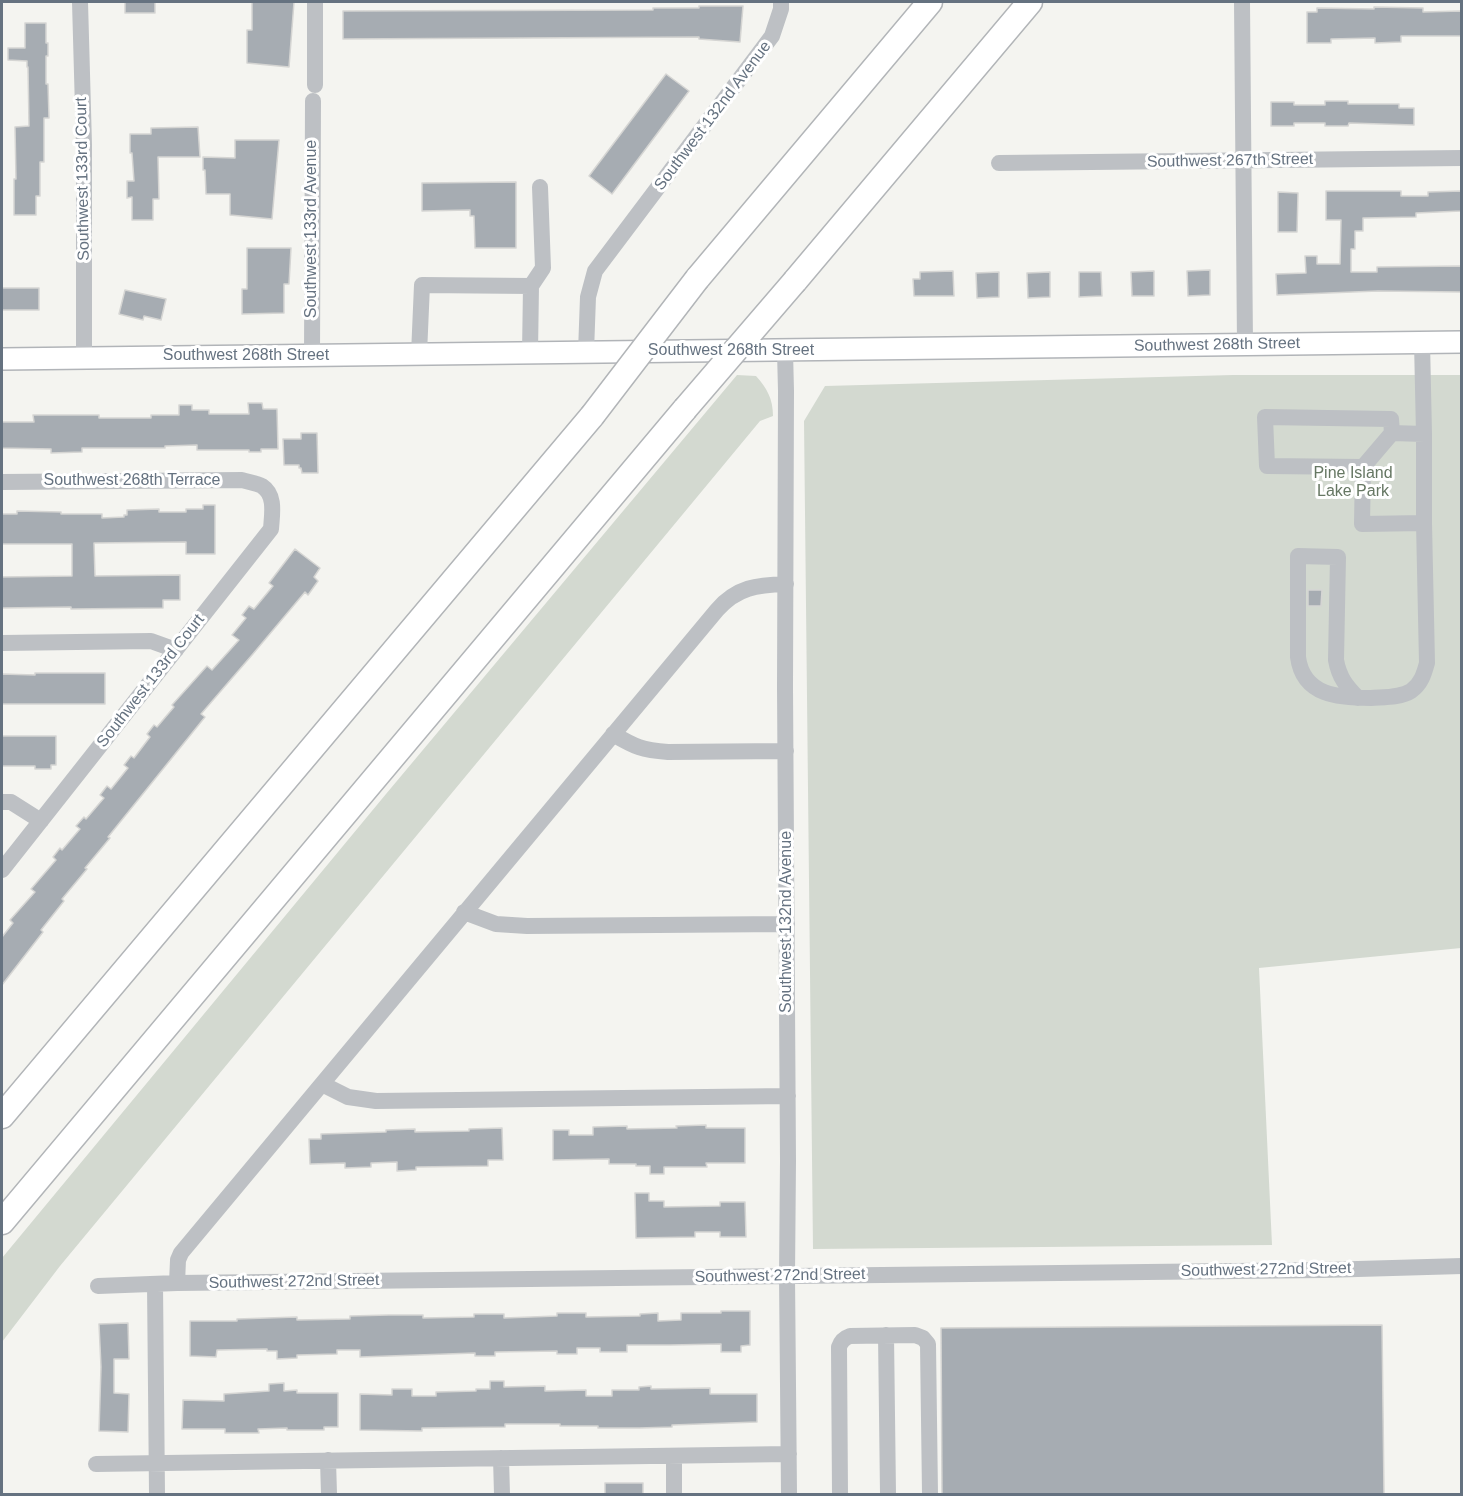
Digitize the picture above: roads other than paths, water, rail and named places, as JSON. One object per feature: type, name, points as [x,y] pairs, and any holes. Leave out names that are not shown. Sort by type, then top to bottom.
[{"type":"highway","points":[[2,1116],[592,416],[697,279],[930,2]]},
{"type":"highway","points":[[2,1222],[1030,2]]},
{"type":"main road","name":"Southwest 268th Street","points":[[2,359],[1461,342]]},
{"type":"street","name":"Southwest 133rd Court","points":[[80,2],[84,145],[84,357]]},
{"type":"street","name":"Southwest 133rd Avenue","points":[[312,356],[315,2]]},
{"type":"street","name":"Southwest 132nd Avenue","points":[[586,351],[588,297],[595,272],[772,36],[781,2]]},
{"type":"street","points":[[1242,2],[1245,344]]},
{"type":"street","name":"Southwest 267th Street","points":[[999,163],[1461,158]]},
{"type":"street","points":[[530,352],[531,286],[543,268],[540,188]]},
{"type":"street","points":[[419,354],[422,285],[531,286]]},
{"type":"street","points":[[1358,698],[1345,685],[1338,672],[1336,660],[1338,557],[1298,556],[1299,666],[1311,685],[1325,693],[1358,698],[1388,697],[1409,692],[1418,686],[1427,663],[1422,342]]},
{"type":"street","name":"Southwest 132nd Avenue","points":[[785,351],[789,1494]]},
{"type":"street","points":[[1363,467],[1267,466],[1265,417],[1391,420],[1392,433],[1363,467],[1362,524],[1424,523]]},
{"type":"street","points":[[1392,433],[1424,434]]},
{"type":"street","name":"Southwest 268th Terrace","points":[[2,482],[242,480],[262,486]]},
{"type":"street","name":"Southwest 133rd Court","points":[[2,870],[271,529],[273,509],[271,498],[262,486]]},
{"type":"street","points":[[177,1283],[178,1260],[181,1253],[721,605],[734,595],[754,586],[786,584]]},
{"type":"street","points":[[2,643],[151,641],[176,650]]},
{"type":"street","points":[[613,734],[632,745],[652,751],[786,751]]},
{"type":"street","points":[[2,802],[11,802],[40,821]]},
{"type":"street","points":[[464,912],[496,924],[527,926],[787,924]]},
{"type":"street","points":[[322,1084],[348,1096],[376,1101],[788,1096]]},
{"type":"street","name":"Southwest 272nd Street","points":[[98,1286],[177,1283],[1323,1270],[1461,1266]]},
{"type":"street","points":[[155,1284],[157,1494]]},
{"type":"street","points":[[886,1335],[888,1494]]},
{"type":"street","points":[[840,1494],[839,1347],[846,1337],[886,1335],[915,1335],[923,1338],[928,1344],[930,1494]]},
{"type":"street","points":[[96,1464],[789,1454]]},
{"type":"street","points":[[674,1456],[674,1494]]},
{"type":"street","points":[[501,1458],[502,1494]]},
{"type":"street","points":[[328,1460],[329,1494]]},
{"type":"park label","name":"Pine Island Lake Park","points":[[1353,483]]}]
